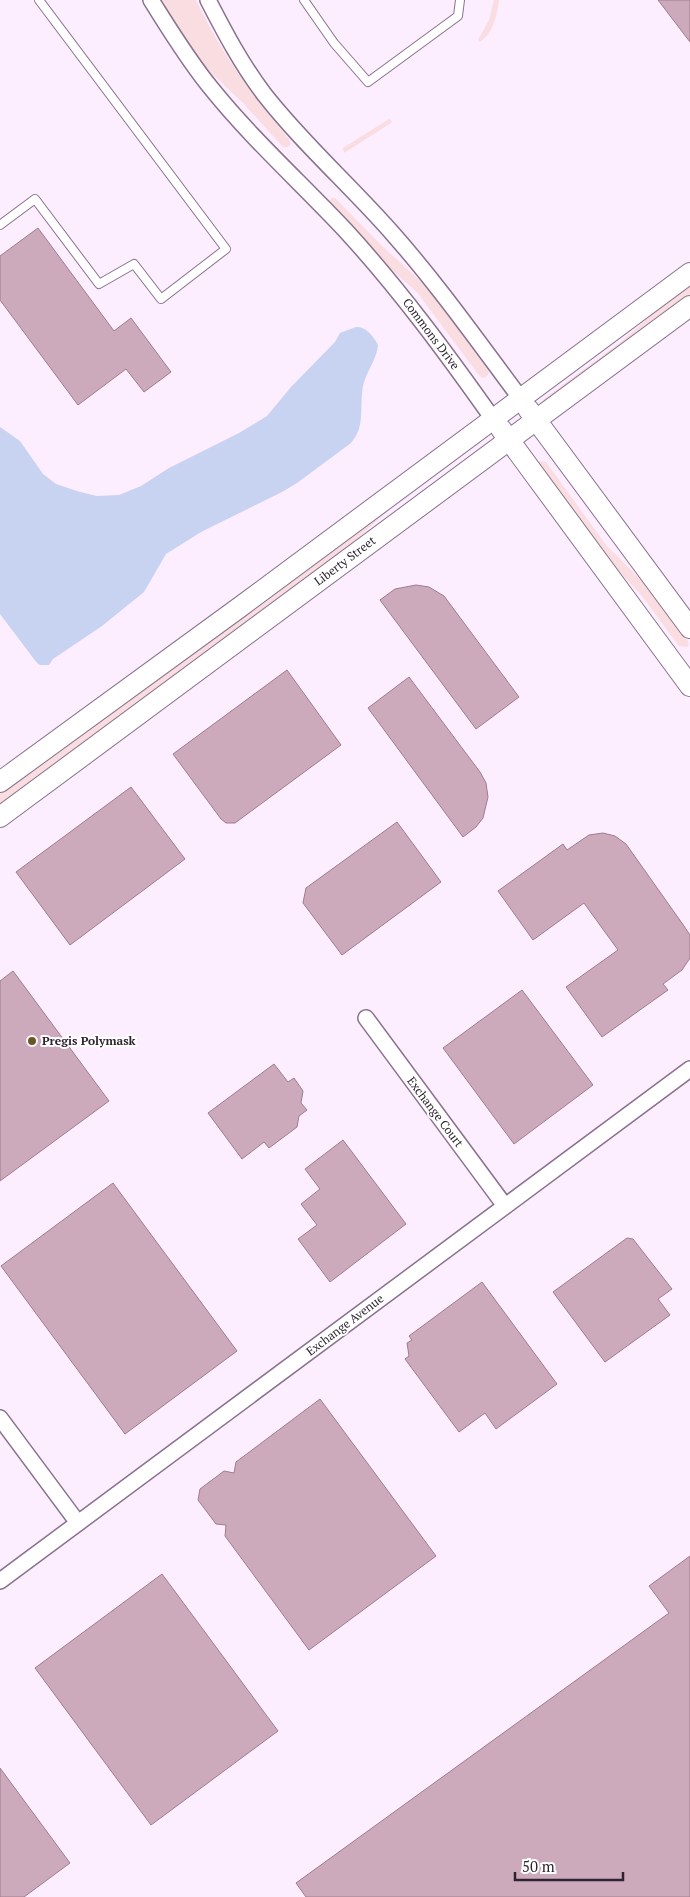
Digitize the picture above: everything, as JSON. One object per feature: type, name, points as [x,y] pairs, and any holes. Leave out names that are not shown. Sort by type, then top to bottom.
[{"type":"street","name":"Commons Drive","points":[[151,0],[177,42],[210,88],[243,125],[346,231],[414,310],[690,686]]},
{"type":"street","points":[[208,0],[240,59],[265,95],[392,233],[456,310],[535,420],[690,628]]},
{"type":"street","name":"Liberty Street","points":[[0,782],[240,607],[690,273]]},
{"type":"street","name":"Liberty Street","points":[[0,817],[690,306]]},
{"type":"street","name":"Exchange Court","points":[[366,1018],[505,1206]]},
{"type":"street","name":"Exchange Avenue","points":[[0,1581],[690,1068]]},
{"type":"street","points":[[0,1418],[78,1523]]},
{"type":"lane","points":[[0,225],[35,199],[99,284],[134,264],[160,299],[226,249],[39,0]]},
{"type":"lane","points":[[304,0],[334,43],[368,82],[458,16],[460,0]]},
{"type":"shaded area","points":[[160,0],[196,0],[226,55],[262,106],[289,139],[291,144],[288,147],[283,147],[244,104],[199,61]]},
{"type":"shaded area","points":[[494,0],[499,0],[496,18],[488,34],[480,42],[478,40],[489,20]]},
{"type":"shaded area","points":[[389,119],[392,121],[391,123],[344,153],[343,148]]},
{"type":"shaded area","points":[[335,198],[381,245],[428,288],[488,370],[489,373],[486,377],[482,378],[478,374],[417,292],[387,266],[330,204],[329,201]]},
{"type":"shaded area","points":[[690,281],[690,296],[546,403],[543,402],[544,399],[622,341]]},
{"type":"shaded area","points":[[475,441],[477,444],[394,505],[335,559],[0,807],[0,792]]},
{"type":"shaded area","points":[[540,461],[546,462],[606,545],[648,587],[688,641],[687,647],[679,646],[642,596],[598,549],[537,464]]},
{"type":"water","points":[[356,327],[366,330],[378,345],[376,355],[363,386],[359,430],[351,443],[282,492],[201,532],[166,554],[144,592],[102,626],[53,659],[49,665],[37,663],[0,614],[0,427],[20,441],[43,474],[56,484],[97,496],[119,495],[141,486],[169,468],[239,433],[267,416],[291,387],[335,342],[340,333]]},
{"type":"building","points":[[658,0],[690,0],[690,42]]},
{"type":"building","points":[[38,228],[114,331],[131,318],[171,372],[144,392],[126,369],[78,405],[0,300],[0,256]]},
{"type":"building","points":[[416,585],[429,587],[444,596],[519,697],[476,729],[380,600],[395,589]]},
{"type":"building","points":[[287,670],[341,745],[235,823],[226,823],[221,819],[173,754]]},
{"type":"building","points":[[409,677],[480,772],[486,783],[488,797],[483,818],[476,827],[463,837],[368,708]]},
{"type":"building","points":[[131,787],[185,859],[70,945],[16,872]]},
{"type":"building","points":[[397,822],[441,882],[342,955],[303,903],[306,888]]},
{"type":"building","points":[[603,833],[615,836],[626,844],[684,926],[690,935],[690,958],[682,970],[663,984],[668,990],[602,1037],[566,987],[618,950],[584,903],[533,940],[498,891],[563,844],[567,850],[589,835]]},
{"type":"building","name":"Pregis Polymask","points":[[13,971],[109,1101],[0,1181],[0,981]]},
{"type":"building","points":[[522,990],[593,1085],[514,1144],[443,1048]]},
{"type":"building","points":[[274,1064],[288,1082],[294,1078],[303,1091],[301,1103],[307,1110],[299,1116],[297,1127],[269,1148],[264,1142],[242,1159],[208,1113]]},
{"type":"building","points":[[343,1140],[406,1224],[330,1282],[298,1239],[317,1225],[301,1204],[320,1189],[305,1169]]},
{"type":"building","points":[[113,1183],[237,1351],[125,1434],[1,1266]]},
{"type":"building","points":[[627,1238],[633,1239],[672,1289],[658,1299],[670,1315],[605,1362],[553,1292]]},
{"type":"building","points":[[482,1282],[557,1384],[496,1429],[485,1413],[459,1432],[405,1359],[409,1356],[407,1343],[412,1340],[409,1336]]},
{"type":"building","points":[[320,1399],[436,1556],[309,1650],[225,1536],[226,1525],[216,1524],[198,1500],[200,1489],[224,1471],[234,1473],[236,1462]]},
{"type":"building","points":[[690,1556],[690,1897],[306,1897],[296,1883],[669,1613],[649,1586]]},
{"type":"building","points":[[162,1574],[278,1731],[151,1825],[35,1668]]},
{"type":"building","points":[[0,1768],[70,1863],[24,1897],[0,1897]]},
{"type":"place","name":"Pregis Polymask","points":[[32,1041]]}]
